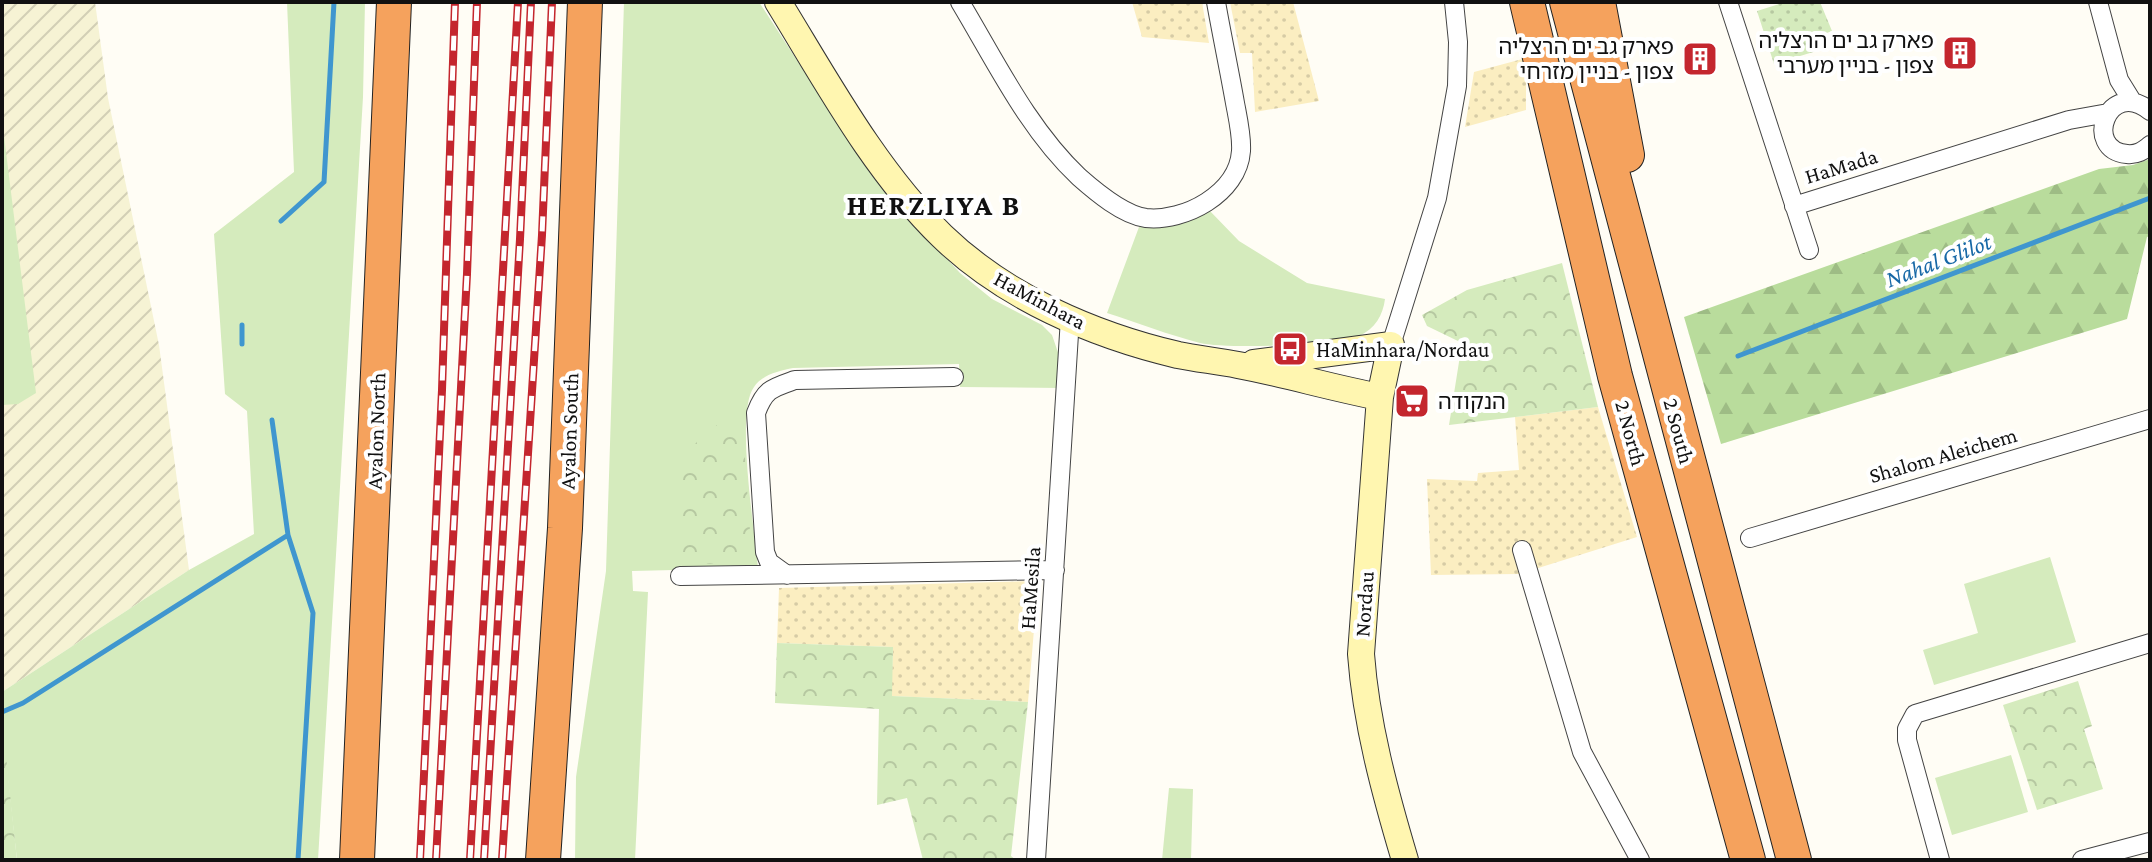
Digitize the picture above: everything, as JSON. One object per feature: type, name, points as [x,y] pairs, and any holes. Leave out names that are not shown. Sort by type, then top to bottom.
[{"type":"highway","name":"Ayalon North","points":[[357,860],[394,2]]},
{"type":"highway","name":"Ayalon South","points":[[543,860],[565,528],[585,2]]},
{"type":"highway","name":"2 North","points":[[1527,2],[1615,376],[1748,860]]},
{"type":"highway","name":"2 South","points":[[1567,2],[1794,860]]},
{"type":"highway","points":[[1598,2],[1686,458]]},
{"type":"street","name":"HaMinhara","points":[[778,2],[892,178],[941,235],[1007,287],[1113,336],[1178,355],[1240,365],[1380,397]]},
{"type":"street","points":[[960,2],[1030,119],[1080,177],[1116,205],[1144,218],[1171,216],[1196,209],[1217,195],[1235,173],[1241,153],[1239,125],[1216,2]]},
{"type":"street","points":[[1391,345],[1437,198],[1457,86],[1458,42],[1454,2]]},
{"type":"street","name":"HaMada","points":[[1728,2],[1794,206],[2069,120],[2108,113],[2118,104],[2132,101]]},
{"type":"street","points":[[2098,2],[2119,80],[2132,101],[2150,111]]},
{"type":"street","points":[[2108,113],[2103,131],[2112,148],[2119,153],[2132,155],[2150,145]]},
{"type":"street","points":[[1794,206],[1809,250]]},
{"type":"street","name":"HaMesila","points":[[1036,860],[1070,318]]},
{"type":"street","name":"HaMinhara","points":[[1240,365],[1391,345]]},
{"type":"street","name":"Nordau","points":[[1391,345],[1380,397],[1361,654],[1364,694],[1405,860]]},
{"type":"street","points":[[787,575],[769,562],[765,552],[756,413],[762,396],[795,380],[954,377]]},
{"type":"street","name":"Shalom Aleichem","points":[[1750,538],[2150,419]]},
{"type":"street","points":[[1522,550],[1582,752],[1640,860]]},
{"type":"street","points":[[680,576],[1055,570]]},
{"type":"street","points":[[1940,860],[1907,740],[1907,729],[1915,714],[2150,643]]},
{"type":"street","points":[[2082,860],[2150,842]]},
{"type":"shaded area","points":[[2,2],[95,2],[108,98],[159,345],[189,570],[2,692]]},
{"type":"green space","points":[[287,2],[365,2],[363,97],[318,860],[17,860],[2,726],[2,692],[189,570],[254,534],[247,411],[225,394],[214,234],[294,172]]},
{"type":"green space","points":[[624,2],[759,2],[873,177],[960,273],[992,299],[1042,325],[1052,335],[1062,364],[1061,388],[960,387],[959,364],[793,368],[762,379],[754,387],[749,400],[746,421],[750,502],[758,568],[632,571],[633,591],[648,592],[635,860],[575,860],[576,777],[606,571]]},
{"type":"green space","points":[[1786,2],[1820,2],[1832,31],[1819,36],[1823,49],[1774,64],[1757,11]]},
{"type":"green space","points":[[2,120],[36,393],[18,404],[2,405]]},
{"type":"green space","points":[[2150,159],[2150,236],[2147,237],[2127,319],[1721,444],[1684,317],[2099,169],[2133,165]]},
{"type":"green space","points":[[1209,210],[1239,241],[1307,283],[1385,299],[1377,321],[1365,333],[1347,339],[1281,346],[1232,346],[1200,343],[1107,313],[1139,227],[1175,224]]},
{"type":"green space","points":[[1562,263],[1598,407],[1449,425],[1462,343],[1427,326],[1422,315],[1467,290]]},
{"type":"green space","points":[[742,413],[752,562],[676,565],[680,465],[701,436],[732,415]]},
{"type":"green space","points":[[2050,557],[2076,642],[1934,685],[1923,650],[1978,633],[1964,584]]},
{"type":"green space","points":[[777,643],[893,647],[892,696],[1028,702],[1011,856],[1016,860],[923,860],[907,798],[877,805],[879,709],[775,703]]},
{"type":"green space","points":[[2078,681],[2092,726],[2084,729],[2103,789],[2037,810],[2003,705]]},
{"type":"green space","points":[[3,727],[17,860],[2,860]]},
{"type":"green space","points":[[2011,755],[2028,812],[1952,835],[1935,778]]},
{"type":"green space","points":[[1169,788],[1193,789],[1191,860],[1162,860]]},
{"type":"sand","points":[[1132,2],[1202,2],[1209,43],[1142,37]]},
{"type":"sand","points":[[1230,2],[1293,2],[1319,101],[1255,112],[1252,53],[1240,53]]},
{"type":"sand","points":[[1526,58],[1526,110],[1465,127],[1474,72]]},
{"type":"sand","points":[[1598,407],[1637,537],[1519,574],[1431,575],[1427,479],[1477,481],[1478,473],[1519,470],[1515,417]]},
{"type":"sand","points":[[1038,581],[1028,702],[891,696],[893,647],[777,643],[779,588]]},
{"type":"waterway","points":[[281,221],[324,182],[334,2]]},
{"type":"waterway","name":"Nahal Glilot","points":[[1738,356],[2150,198]]},
{"type":"waterway","points":[[242,325],[242,344]]},
{"type":"waterway","points":[[272,420],[288,535],[313,613],[298,860]]},
{"type":"waterway","points":[[2,712],[23,703],[288,535]]},
{"type":"railway","points":[[420,860],[442,390],[455,2]]},
{"type":"railway","points":[[436,860],[467,274],[477,2]]},
{"type":"railway","points":[[470,860],[518,2]]},
{"type":"railway","points":[[484,860],[531,2]]},
{"type":"railway","points":[[502,860],[542,235],[552,2]]},
{"type":"place","name":"פארק גב ים הרצליה צפון - בניין מערבי","points":[[1960,53]]},
{"type":"place","name":"פארק גב ים הרצליה צפון - בניין מזרחי","points":[[1700,59]]},
{"type":"place","name":"HaMinhara/Nordau","points":[[1290,349]]},
{"type":"place","name":"הנקודה","points":[[1412,401]]},
{"type":"district","name":"HERZLIYA B","points":[[934,204]]}]
